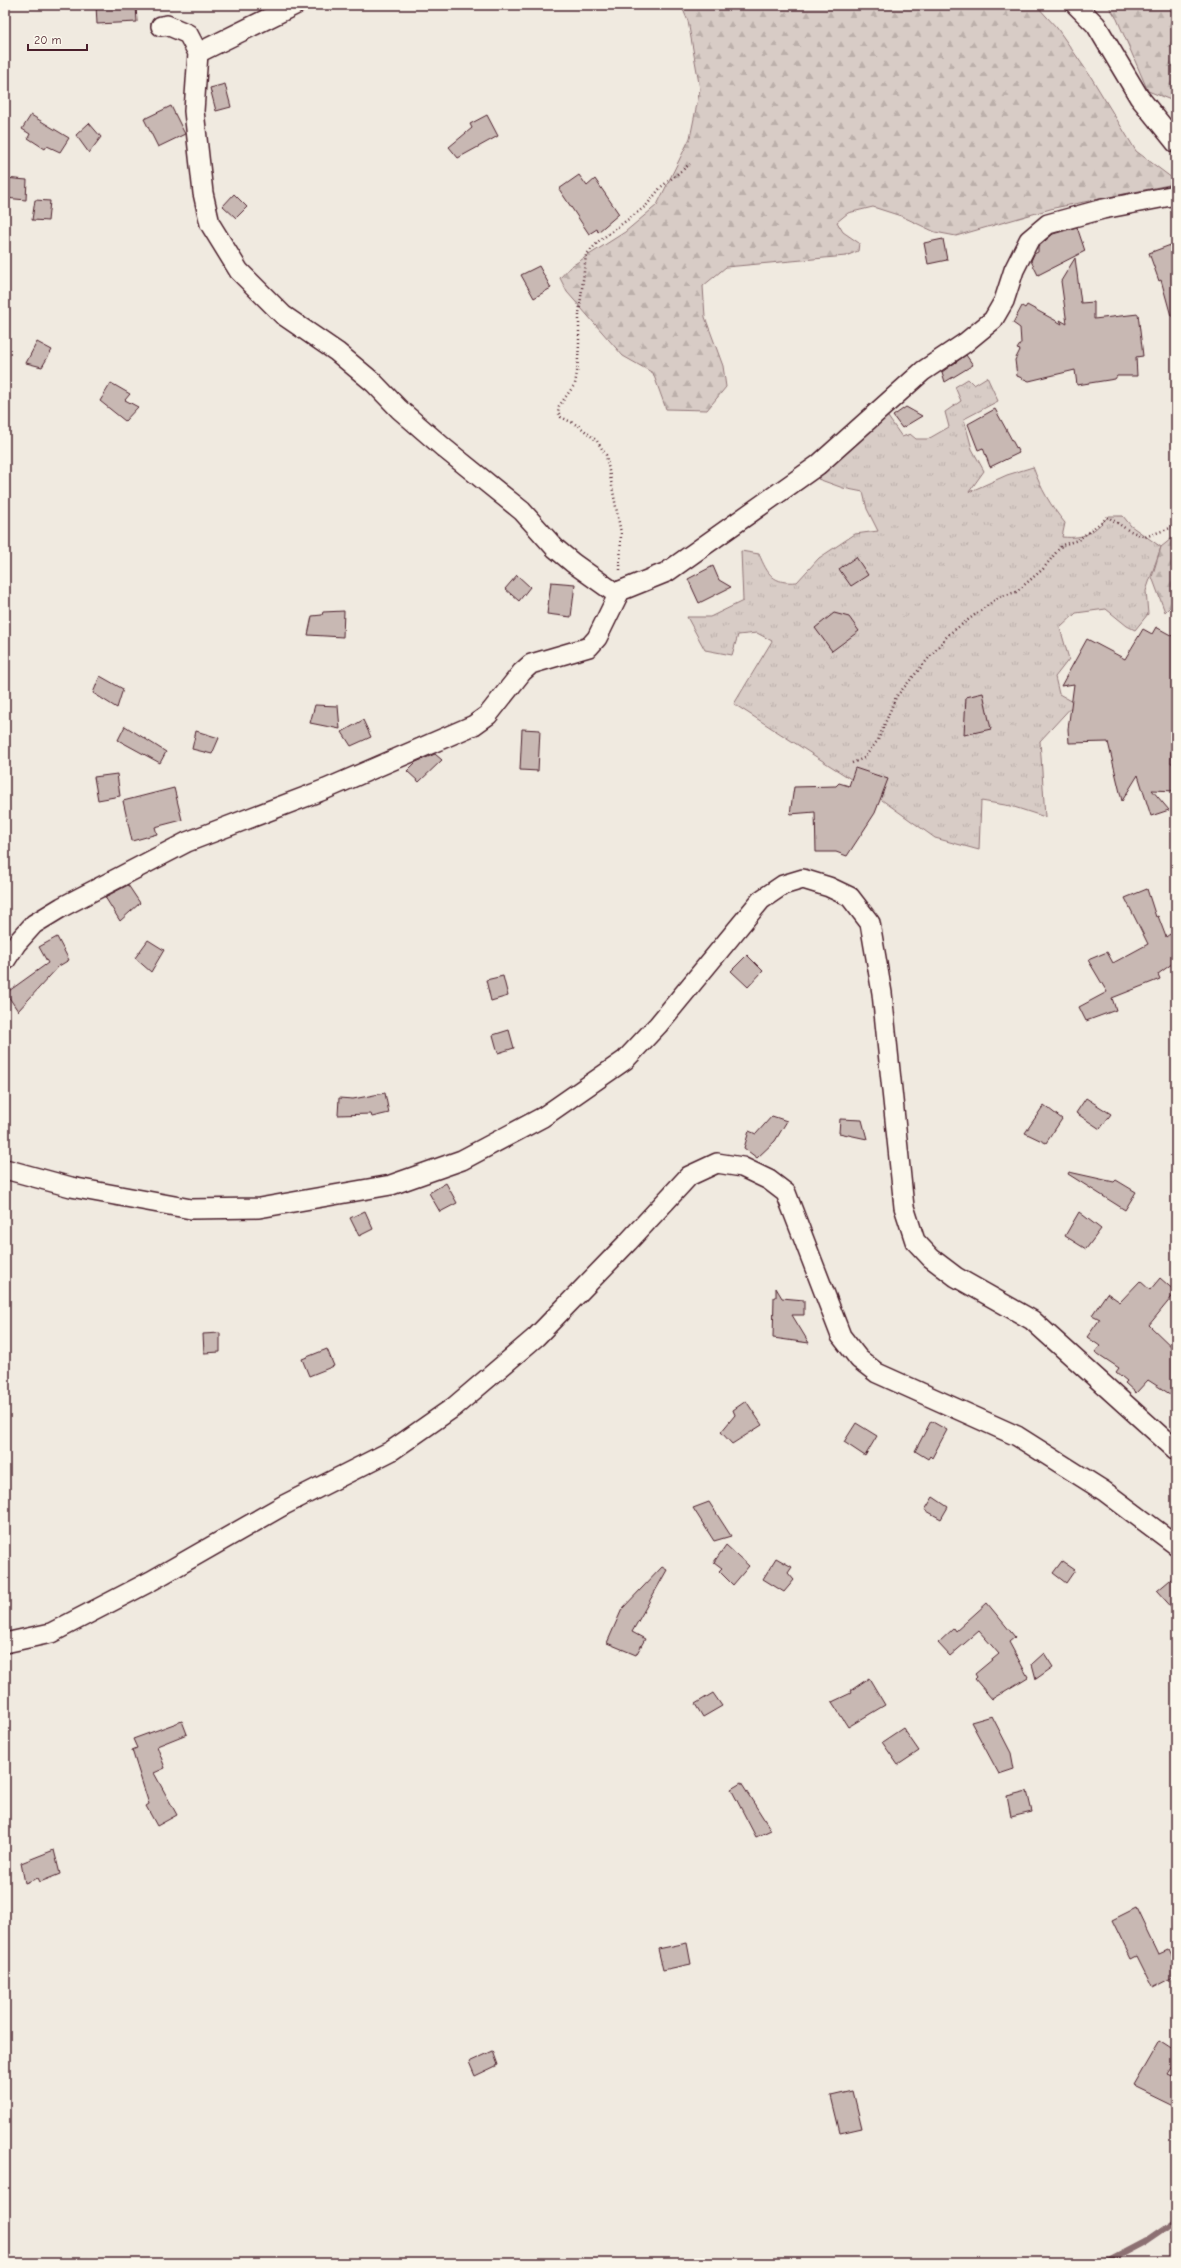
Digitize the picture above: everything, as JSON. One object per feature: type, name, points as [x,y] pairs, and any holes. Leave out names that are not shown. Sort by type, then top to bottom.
[{"type":"street","points":[[198,53],[295,5]]},
{"type":"street","points":[[1076,5],[1096,25],[1139,97],[1176,143]]},
{"type":"street","points":[[162,26],[167,25],[188,34],[198,53],[194,111],[202,193],[210,224],[239,271],[283,315],[342,357],[374,383],[404,414],[522,511],[555,548],[572,563],[619,593]]},
{"type":"street","points":[[5,961],[16,944],[34,924],[62,907],[187,842],[326,789],[474,725],[488,715],[522,672],[531,664],[589,647],[597,638],[619,593],[667,572],[818,465],[923,371],[965,343],[993,320],[1004,302],[1014,270],[1029,240],[1048,224],[1104,209],[1176,195]]},
{"type":"street","points":[[5,1169],[71,1187],[191,1209],[259,1208],[391,1185],[462,1160],[543,1117],[625,1060],[658,1025],[761,900],[783,885],[803,878],[829,886],[850,898],[870,922],[882,993],[904,1207],[915,1241],[931,1258],[956,1277],[1032,1320],[1176,1450]]},
{"type":"street","points":[[5,1643],[51,1633],[151,1581],[284,1505],[391,1451],[454,1407],[536,1337],[628,1242],[688,1176],[717,1163],[742,1167],[769,1180],[786,1193],[841,1336],[859,1359],[877,1373],[1017,1436],[1104,1491],[1176,1545]]},
{"type":"path","points":[[619,593],[621,533],[606,455],[597,441],[578,426],[561,417],[558,412],[560,406],[574,384],[577,373],[580,344],[579,314],[586,255],[599,241],[646,206],[661,187],[690,164]]},
{"type":"path","points":[[852,763],[864,758],[878,740],[896,697],[949,634],[999,597],[1016,592],[1043,569],[1062,545],[1078,540],[1108,517],[1128,530],[1145,536],[1176,526]]},
{"type":"green space","points":[[681,5],[1036,5],[1057,28],[1091,77],[1136,151],[1172,178],[1169,185],[1054,208],[956,236],[935,232],[901,216],[873,207],[848,213],[837,222],[843,232],[859,243],[858,251],[846,256],[726,267],[703,286],[705,317],[723,366],[726,387],[707,410],[666,409],[653,373],[623,356],[567,292],[560,278],[570,267],[625,232],[657,205],[690,138],[700,89],[688,21]]},
{"type":"green space","points":[[1108,5],[1176,5],[1176,102],[1148,91],[1117,19]]},
{"type":"green space","points":[[987,377],[998,401],[964,419],[972,449],[984,471],[969,492],[1007,475],[1033,467],[1046,496],[1065,523],[1062,537],[1083,536],[1093,531],[1109,516],[1123,516],[1131,526],[1161,547],[1146,591],[1148,614],[1135,630],[1127,626],[1106,609],[1076,613],[1060,628],[1069,659],[1055,677],[1059,694],[1075,703],[1040,741],[1045,817],[1011,806],[981,801],[979,850],[935,838],[868,790],[734,704],[772,641],[757,633],[738,635],[732,655],[705,650],[687,617],[710,617],[743,601],[741,551],[759,554],[765,568],[772,577],[777,580],[797,582],[819,558],[855,534],[878,531],[867,509],[863,492],[843,488],[818,479],[886,414],[902,437],[910,434],[916,439],[928,439],[949,427],[945,412],[961,401],[955,387],[968,379],[974,385]]},
{"type":"green space","points":[[1176,535],[1176,601],[1165,612],[1152,577],[1161,547]]},
{"type":"building","points":[[96,5],[136,5],[137,22],[97,24]]},
{"type":"building","points":[[225,84],[231,107],[216,111],[210,88]]},
{"type":"building","points":[[171,106],[185,134],[158,147],[144,119]]},
{"type":"building","points":[[31,115],[69,138],[60,152],[47,146],[45,149],[28,138],[30,134],[22,129]]},
{"type":"building","points":[[487,115],[498,136],[458,158],[449,147],[472,128],[470,124]]},
{"type":"building","points":[[89,123],[101,137],[89,153],[76,135]]},
{"type":"building","points":[[579,175],[587,186],[595,179],[619,214],[598,232],[597,229],[589,234],[559,189]]},
{"type":"building","points":[[5,178],[27,180],[26,200],[5,198]]},
{"type":"building","points":[[234,194],[247,207],[236,218],[223,206]]},
{"type":"building","points":[[35,200],[50,201],[48,221],[32,220]]},
{"type":"building","points":[[1077,227],[1085,251],[1038,275],[1031,261],[1034,254],[1038,252],[1038,247],[1053,234]]},
{"type":"building","points":[[943,239],[947,260],[928,264],[924,243]]},
{"type":"building","points":[[1176,243],[1176,315],[1171,316],[1161,280],[1159,281],[1149,253]]},
{"type":"building","points":[[1075,258],[1081,303],[1094,302],[1094,319],[1138,314],[1143,356],[1136,357],[1137,376],[1117,376],[1115,379],[1077,385],[1075,370],[1029,381],[1017,376],[1015,360],[1020,350],[1017,349],[1021,343],[1020,328],[1013,323],[1022,306],[1025,308],[1027,305],[1062,324],[1060,320],[1067,324],[1061,281]]},
{"type":"building","points":[[539,266],[551,288],[534,298],[521,275]]},
{"type":"building","points":[[37,342],[52,350],[42,367],[26,363]]},
{"type":"building","points":[[966,355],[973,365],[945,382],[942,372]]},
{"type":"building","points":[[111,383],[130,394],[125,400],[138,407],[125,421],[100,401]]},
{"type":"building","points":[[906,407],[922,416],[902,428],[893,416]]},
{"type":"building","points":[[995,409],[1019,453],[990,467],[983,448],[978,450],[968,424]]},
{"type":"building","points":[[856,557],[868,575],[851,586],[839,569]]},
{"type":"building","points":[[713,566],[719,580],[731,587],[699,603],[688,579]]},
{"type":"building","points":[[517,575],[530,587],[519,601],[505,589]]},
{"type":"building","points":[[551,582],[575,584],[571,617],[547,614]]},
{"type":"building","points":[[344,611],[343,637],[308,635],[312,616],[322,615],[323,612]]},
{"type":"building","points":[[834,613],[849,617],[859,631],[832,651],[815,628]]},
{"type":"building","points":[[1156,627],[1176,638],[1176,732],[1172,732],[1171,763],[1176,763],[1176,791],[1152,790],[1169,810],[1151,816],[1138,775],[1122,801],[1108,742],[1069,743],[1068,729],[1074,684],[1061,686],[1087,639],[1125,659],[1143,629],[1152,634]]},
{"type":"building","points":[[100,676],[123,689],[117,708],[93,693]]},
{"type":"building","points":[[983,693],[991,729],[964,735],[966,697]]},
{"type":"building","points":[[315,705],[338,706],[340,729],[310,723]]},
{"type":"building","points":[[363,720],[371,737],[351,746],[342,732]]},
{"type":"building","points":[[125,726],[166,752],[160,763],[118,740]]},
{"type":"building","points":[[522,729],[540,730],[538,771],[520,770]]},
{"type":"building","points":[[196,731],[219,738],[212,754],[192,749]]},
{"type":"building","points":[[435,754],[442,760],[419,782],[407,771],[416,762]]},
{"type":"building","points":[[855,768],[888,779],[875,813],[847,856],[836,852],[816,852],[815,812],[790,814],[794,787],[836,786],[839,783],[849,786]]},
{"type":"building","points":[[117,774],[120,796],[98,800],[94,777]]},
{"type":"building","points":[[174,788],[182,820],[155,827],[157,834],[132,841],[123,801]]},
{"type":"building","points":[[128,885],[140,903],[120,921],[105,897]]},
{"type":"building","points":[[1147,889],[1156,917],[1158,916],[1166,937],[1170,934],[1176,942],[1176,961],[1158,974],[1160,979],[1112,998],[1116,1010],[1086,1021],[1079,1007],[1107,992],[1088,960],[1107,952],[1113,963],[1148,944],[1125,898]]},
{"type":"building","points":[[57,937],[69,960],[59,966],[18,1011],[6,993],[48,963],[39,947]]},
{"type":"building","points":[[148,940],[164,950],[151,972],[135,958]]},
{"type":"building","points":[[747,955],[763,971],[748,987],[731,971]]},
{"type":"building","points":[[503,976],[508,996],[491,1001],[486,980]]},
{"type":"building","points":[[509,1030],[514,1048],[498,1053],[493,1035]]},
{"type":"building","points":[[385,1093],[389,1113],[372,1117],[371,1114],[338,1115],[339,1098],[353,1099]]},
{"type":"building","points":[[1086,1098],[1111,1114],[1100,1129],[1076,1113]]},
{"type":"building","points":[[1044,1105],[1062,1119],[1046,1143],[1025,1133]]},
{"type":"building","points":[[772,1116],[787,1121],[775,1141],[757,1158],[744,1148],[749,1131],[756,1134]]},
{"type":"building","points":[[840,1119],[862,1120],[867,1139],[839,1133]]},
{"type":"building","points":[[1069,1172],[1114,1182],[1116,1180],[1136,1192],[1125,1210],[1068,1174]]},
{"type":"building","points":[[446,1183],[457,1203],[440,1212],[429,1193]]},
{"type":"building","points":[[365,1211],[373,1229],[359,1236],[350,1218]]},
{"type":"building","points":[[1079,1212],[1101,1229],[1086,1249],[1065,1236]]},
{"type":"building","points":[[1160,1278],[1176,1292],[1149,1325],[1176,1351],[1176,1398],[1148,1380],[1136,1393],[1125,1383],[1127,1381],[1116,1372],[1119,1368],[1095,1352],[1100,1346],[1087,1337],[1100,1319],[1092,1315],[1107,1293],[1120,1302],[1140,1281],[1150,1290]]},
{"type":"building","points":[[776,1288],[782,1298],[804,1300],[804,1315],[792,1315],[809,1343],[773,1338],[774,1297],[776,1297]]},
{"type":"building","points":[[220,1333],[220,1352],[204,1353],[203,1334]]},
{"type":"building","points":[[327,1349],[334,1366],[309,1376],[302,1359]]},
{"type":"building","points":[[746,1401],[762,1425],[732,1444],[721,1432],[735,1415],[733,1410]]},
{"type":"building","points":[[931,1421],[947,1430],[932,1458],[930,1456],[928,1459],[915,1451]]},
{"type":"building","points":[[856,1423],[877,1436],[865,1456],[844,1442]]},
{"type":"building","points":[[933,1497],[948,1507],[941,1519],[925,1510]]},
{"type":"building","points":[[709,1502],[731,1536],[714,1541],[693,1508]]},
{"type":"building","points":[[726,1545],[749,1566],[733,1585],[719,1571],[722,1568],[714,1562]]},
{"type":"building","points":[[776,1558],[792,1567],[788,1573],[794,1580],[784,1592],[763,1579]]},
{"type":"building","points":[[1062,1561],[1075,1570],[1066,1583],[1053,1573]]},
{"type":"building","points":[[662,1567],[667,1570],[632,1632],[645,1639],[636,1655],[607,1643],[622,1609]]},
{"type":"building","points":[[1176,1575],[1176,1612],[1157,1591]]},
{"type":"building","points":[[987,1603],[1015,1637],[1009,1642],[1028,1677],[992,1699],[975,1679],[977,1677],[975,1674],[999,1654],[979,1631],[950,1656],[938,1643],[954,1628],[956,1631]]},
{"type":"building","points":[[1044,1653],[1053,1667],[1036,1679],[1032,1664]]},
{"type":"building","points":[[869,1678],[885,1705],[848,1727],[832,1702],[851,1693],[850,1691]]},
{"type":"building","points":[[713,1693],[722,1706],[703,1717],[695,1704]]},
{"type":"building","points":[[992,1716],[1011,1753],[1014,1769],[999,1774],[971,1722]]},
{"type":"building","points":[[182,1721],[187,1734],[157,1746],[165,1768],[154,1773],[177,1815],[157,1826],[146,1806],[149,1804],[132,1750],[137,1748],[133,1739]]},
{"type":"building","points":[[903,1728],[919,1751],[898,1765],[882,1742]]},
{"type":"building","points":[[741,1783],[771,1830],[756,1837],[731,1789]]},
{"type":"building","points":[[1027,1791],[1032,1812],[1011,1817],[1007,1796]]},
{"type":"building","points":[[54,1850],[60,1874],[40,1882],[38,1878],[25,1883],[21,1863]]},
{"type":"building","points":[[1136,1908],[1158,1954],[1167,1950],[1176,1969],[1176,1976],[1153,1988],[1137,1956],[1131,1959],[1112,1920]]},
{"type":"building","points":[[687,1943],[691,1964],[663,1970],[658,1949]]},
{"type":"building","points":[[1159,2041],[1176,2052],[1176,2060],[1167,2074],[1176,2078],[1176,2107],[1133,2086]]},
{"type":"building","points":[[493,2051],[498,2065],[475,2076],[469,2062]]},
{"type":"building","points":[[853,2091],[862,2128],[840,2133],[831,2096]]},
{"type":"waterway","points":[[1104,2263],[1144,2242],[1176,2220]]}]
